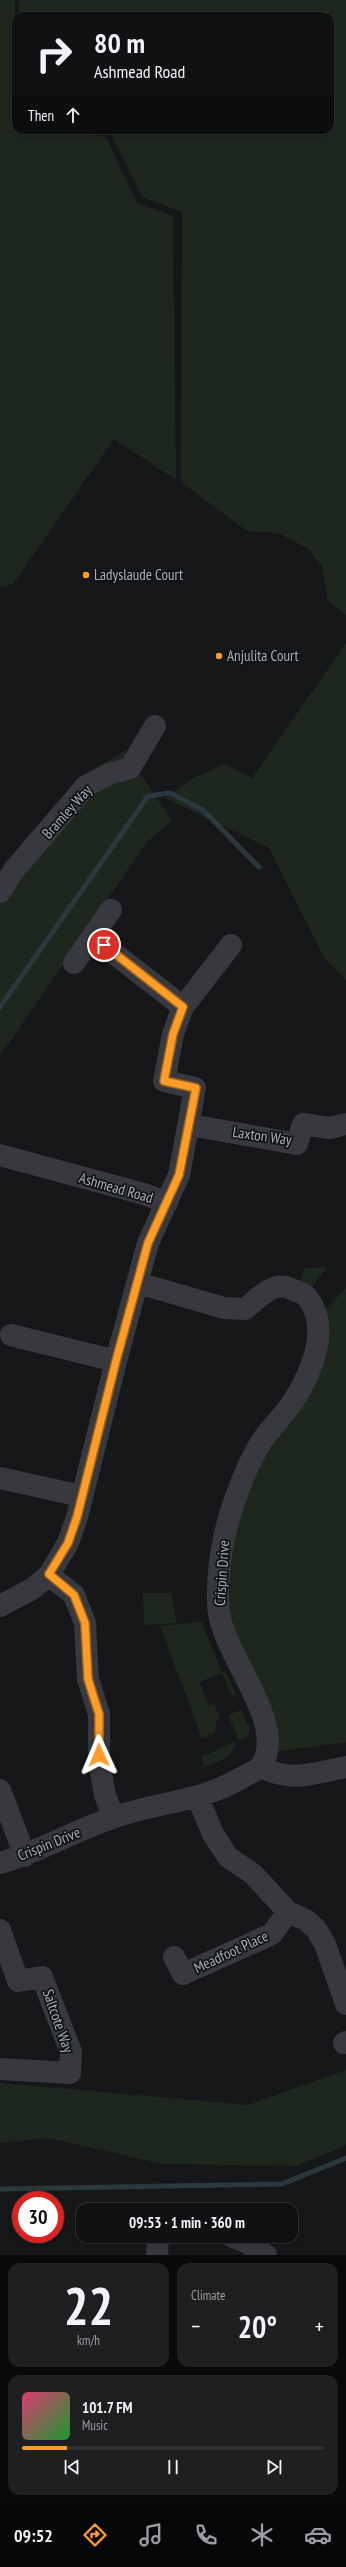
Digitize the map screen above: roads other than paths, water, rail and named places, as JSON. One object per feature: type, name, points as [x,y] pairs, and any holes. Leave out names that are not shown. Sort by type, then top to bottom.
[{"type":"street","name":"Bramley Way","points":[[0,892],[14,870],[86,786],[109,774],[130,768],[155,726]]},
{"type":"street","points":[[74,963],[111,910]]},
{"type":"street","points":[[93,936],[183,1007]]},
{"type":"street","points":[[167,1203],[179,1175],[190,1125],[196,1088],[164,1081],[173,1034],[183,1007],[232,945]]},
{"type":"street","name":"Laxton Way","points":[[190,1125],[297,1144],[303,1124],[330,1128],[346,1124]]},
{"type":"street","name":"Ashmead Road","points":[[0,1155],[144,1194],[167,1203],[148,1243],[68,1543],[49,1574],[32,1589],[0,1606]]},
{"type":"street","name":"Crispin Drive","points":[[0,1863],[25,1856],[113,1817],[198,1798],[230,1786],[260,1767],[268,1748],[266,1724],[227,1640],[218,1606],[222,1545],[240,1486],[259,1446],[292,1403],[309,1372],[318,1340],[317,1317],[307,1296],[284,1286],[265,1291],[245,1309],[224,1308],[138,1283]]},
{"type":"street","points":[[11,1335],[116,1361]]},
{"type":"street","points":[[0,1478],[81,1496]]},
{"type":"street","points":[[49,1574],[74,1595],[85,1623],[88,1679],[99,1714],[99,1760],[105,1795],[113,1817]]},
{"type":"street","points":[[260,1767],[277,1775],[293,1776],[346,1766]]},
{"type":"street","points":[[0,1790],[25,1856]]},
{"type":"street","points":[[198,1798],[213,1834],[228,1857],[253,1874],[288,1912],[306,1920],[316,1929],[325,1944],[346,2004]]},
{"type":"street","name":"Meadfoot Place","points":[[174,1957],[183,1974],[272,1934],[288,1912]]},
{"type":"street","name":"Saltcote Way","points":[[0,1930],[18,1981],[42,1978],[71,2052],[70,2073],[0,2069]]},
{"type":"street","points":[[157,2255],[158,2243]]},
{"type":"street","points":[[244,2243],[266,2255]]},
{"type":"waterway","points":[[0,1007],[148,796],[170,793],[203,810],[259,867]]},
{"type":"waterway","points":[[0,2189],[282,2184],[346,2158]]},
{"type":"place","name":"Ladyslaude Court","points":[[86,575]]},
{"type":"place","name":"Anjulita Court","points":[[219,656]]}]
